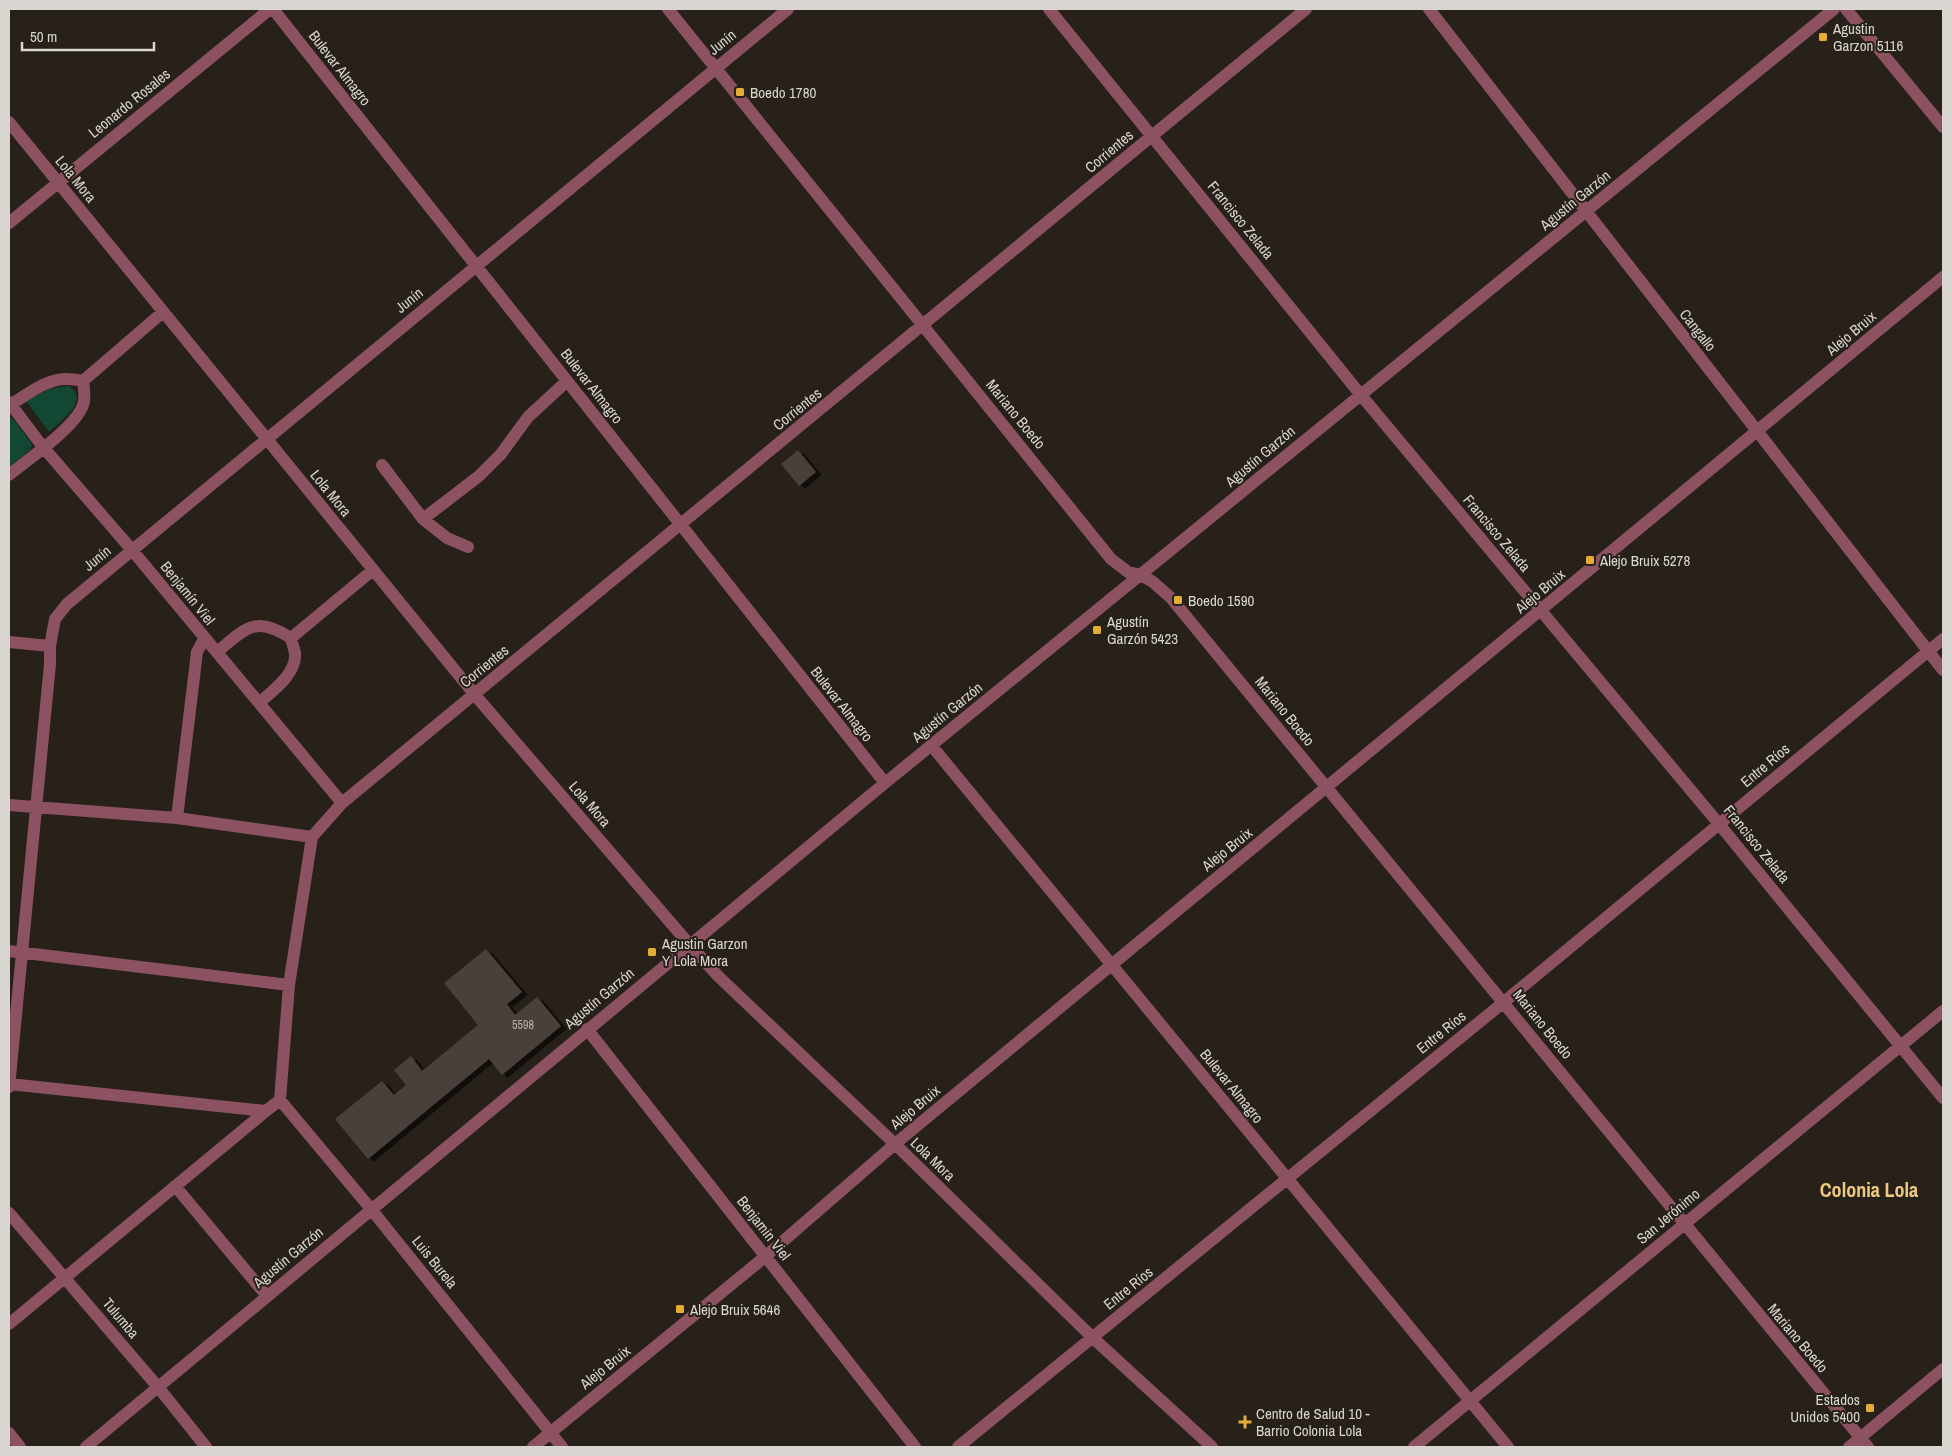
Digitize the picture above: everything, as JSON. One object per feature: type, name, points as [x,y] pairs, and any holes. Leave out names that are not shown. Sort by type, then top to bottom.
[{"type":"street","name":"Leonardo Rosales","points":[[9,223],[271,9]]},
{"type":"street","name":"Bulevar Almagro","points":[[271,9],[885,783]]},
{"type":"street","name":"Mariano Boedo","points":[[668,9],[1111,559],[1128,572],[1141,575],[1158,585],[1171,598],[1864,1443]]},
{"type":"street","name":"Junín","points":[[50,646],[55,619],[66,604],[788,9]]},
{"type":"street","name":"Francisco Zelada","points":[[1049,9],[1360,394],[1719,824],[1943,1098]]},
{"type":"street","name":"Corrientes","points":[[312,837],[342,804],[1306,9]]},
{"type":"street","name":"Cangallo","points":[[1429,9],[1943,670]]},
{"type":"street","name":"Agustín Garzón","points":[[86,1447],[689,944],[1360,394],[1587,212],[1834,9]]},
{"type":"street","points":[[1846,9],[1943,126]]},
{"type":"street","name":"Lola Mora","points":[[9,122],[265,439],[475,694],[689,944],[719,976],[896,1144],[1093,1338],[1212,1447]]},
{"type":"street","name":"Alejo Bruix","points":[[533,1447],[766,1256],[896,1144],[1757,433],[1943,277]]},
{"type":"street","points":[[83,381],[163,312]]},
{"type":"street","points":[[9,404],[55,381],[66,378],[83,381]]},
{"type":"street","points":[[9,476],[72,424],[84,402],[83,381]]},
{"type":"street","points":[[423,519],[479,476],[501,454],[528,416],[567,381]]},
{"type":"street","name":"Benjamín Viel","points":[[9,404],[342,804]]},
{"type":"street","points":[[382,465],[423,519],[447,538],[468,546]]},
{"type":"street","points":[[291,638],[373,570]]},
{"type":"street","points":[[217,652],[243,630],[260,625],[275,628],[291,638],[295,655],[292,668],[282,682],[259,703]]},
{"type":"street","points":[[177,818],[198,652],[204,639]]},
{"type":"street","name":"Entre Ríos","points":[[958,1447],[1504,1002],[1943,639]]},
{"type":"street","points":[[9,642],[50,646],[50,664],[36,807],[15,952],[9,1085],[266,1111]]},
{"type":"street","name":"Bulevar Almagro","points":[[932,745],[1508,1447]]},
{"type":"street","points":[[9,805],[177,818],[312,837],[289,985],[280,1100],[9,1324]]},
{"type":"street","points":[[15,952],[289,985]]},
{"type":"street","name":"San Jerónimo","points":[[1414,1447],[1943,1010]]},
{"type":"street","name":"Benjamín Viel","points":[[587,1029],[915,1447]]},
{"type":"street","name":"Luis Burela","points":[[280,1100],[371,1209],[562,1447]]},
{"type":"street","points":[[175,1186],[267,1296]]},
{"type":"street","name":"Tulumba","points":[[9,1213],[158,1387],[206,1447]]},
{"type":"street","points":[[1849,1447],[1864,1443],[1943,1370]]},
{"type":"street","points":[[9,1433],[20,1447]]},
{"type":"green space","points":[[68,386],[75,391],[77,397],[75,404],[72,410],[49,432],[26,401],[49,389]]},
{"type":"green space","points":[[9,417],[14,420],[32,444],[30,450],[9,467]]},
{"type":"building","points":[[798,450],[816,472],[799,486],[781,464]]},
{"type":"building","points":[[486,949],[522,992],[507,1004],[515,1015],[537,997],[561,1026],[502,1075],[489,1059],[368,1159],[335,1119],[382,1081],[394,1095],[406,1085],[394,1070],[411,1056],[422,1071],[478,1025],[444,983]]},
{"type":"place","name":"Agustin Garzon 5116","points":[[1823,37]]},
{"type":"place","name":"Boedo 1780","points":[[740,92]]},
{"type":"place","name":"Alejo Bruix 5278","points":[[1590,560]]},
{"type":"place","name":"Boedo 1590","points":[[1178,600]]},
{"type":"place","name":"Agustín Garzón 5423","points":[[1097,630]]},
{"type":"place","name":"Agustin Garzon Y Lola Mora","points":[[652,952]]},
{"type":"place","name":"Alejo Bruix 5646","points":[[680,1309]]},
{"type":"place","name":"Estados Unidos 5400","points":[[1870,1408]]},
{"type":"place","name":"Centro de Salud 10 - Barrio Colonia Lola","points":[[1245,1422]]},
{"type":"district","name":"Colonia Lola","points":[[1869,1189]]}]
